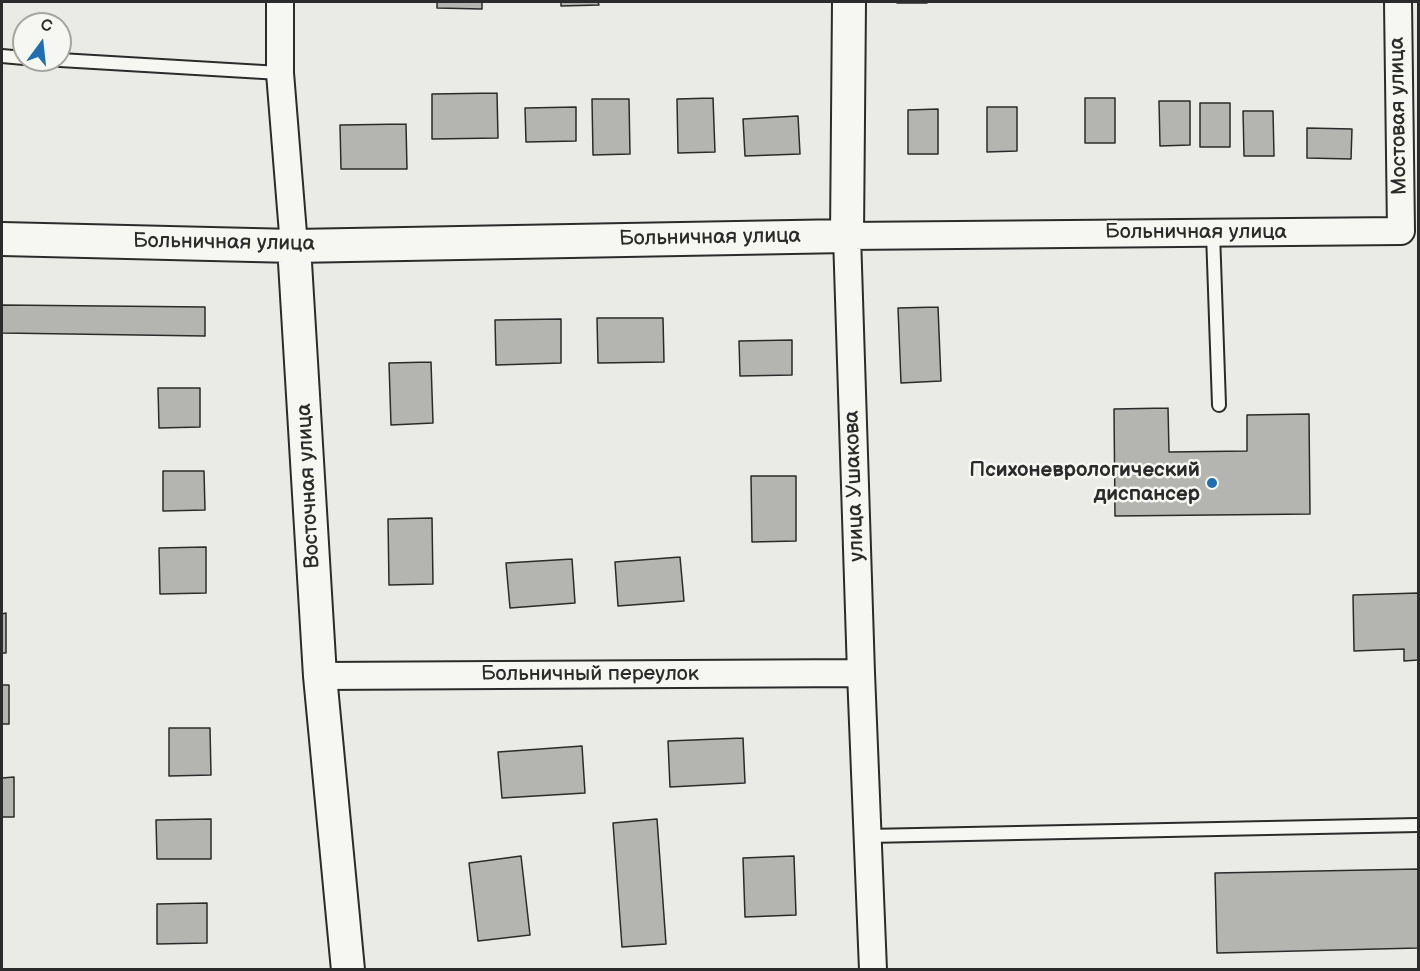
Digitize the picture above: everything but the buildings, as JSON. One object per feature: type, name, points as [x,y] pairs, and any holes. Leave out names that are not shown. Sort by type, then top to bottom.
[{"type":"street","name":"Восточная улица","points":[[280,2],[280,73],[294,246],[320,676],[348,969]]},
{"type":"street","name":"улица Ушакова","points":[[849,2],[847,236],[873,969]]},
{"type":"street","name":"Мостовая улица","points":[[1398,2],[1406,231]]},
{"type":"street","name":"Больничная улица","points":[[2,239],[294,246],[847,236],[1406,231]]},
{"type":"street","name":"Больничный переулок","points":[[320,676],[861,674]]},
{"type":"lane","points":[[72,61],[280,73]]},
{"type":"lane","points":[[1213,233],[1219,405]]},
{"type":"lane","points":[[867,836],[1419,825]]},
{"type":"place","name":"Психоневрологический диспансер","points":[[1212,483]]}]
